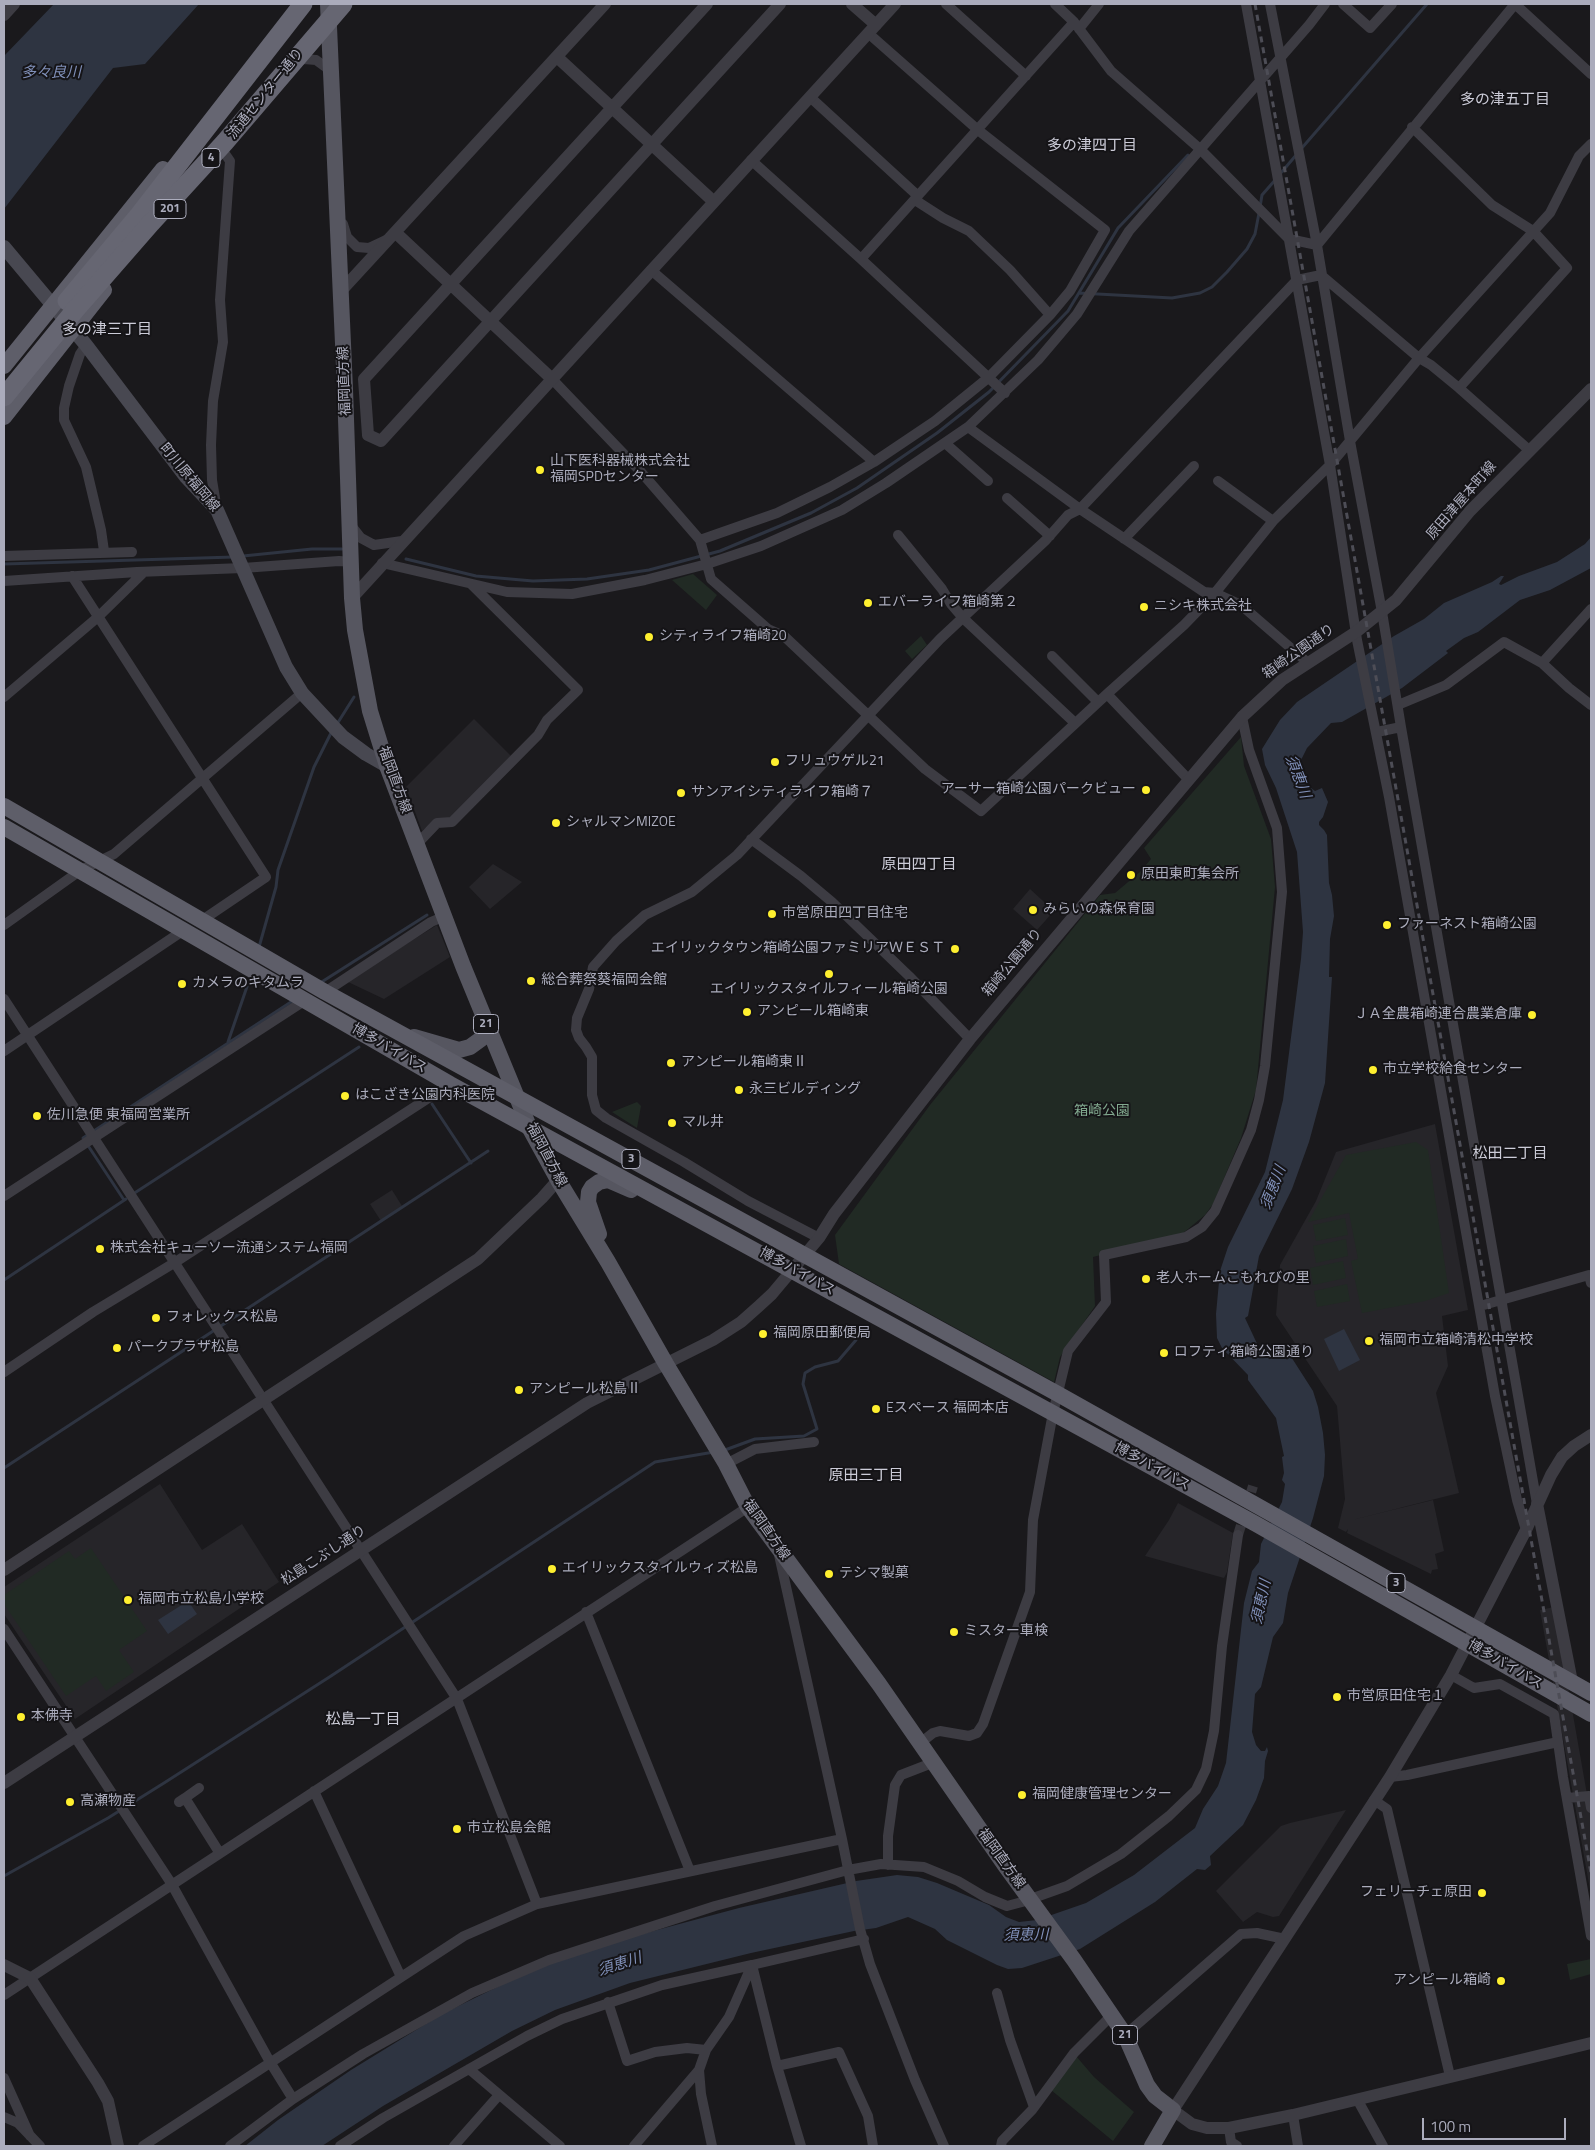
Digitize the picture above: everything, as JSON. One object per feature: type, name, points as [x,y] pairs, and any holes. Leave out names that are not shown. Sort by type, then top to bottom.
[{"type":"highway","name":"4","points":[[4,378],[139,215],[301,4]]},
{"type":"highway","name":"201","points":[[4,366],[301,4]]},
{"type":"highway","name":"4","points":[[4,397],[151,223],[225,142],[303,51],[332,6]]},
{"type":"highway","points":[[190,150],[248,89],[332,6]]},
{"type":"highway","name":"流通センター通り","points":[[4,417],[72,329],[273,86],[332,6]]},
{"type":"highway","name":"博多バイパス","points":[[4,806],[325,992],[1058,1394],[1591,1693]]},
{"type":"highway","name":"博多バイパス","points":[[4,827],[304,1001],[530,1129],[792,1269],[1256,1524],[1591,1714]]},
{"type":"main road","name":"福岡直方線","points":[[332,6],[333,82],[352,598],[363,678],[370,711],[387,766],[487,1025],[530,1129],[558,1180],[726,1464],[748,1507],[879,1684],[932,1763],[1074,1960],[1125,2035],[1147,2085],[1155,2096],[1173,2110]]},
{"type":"main road","name":"町川原福岡線","points":[[4,248],[86,345],[186,477],[217,510],[286,666],[302,693],[343,737],[366,754],[387,766]]},
{"type":"main road","points":[[402,1034],[459,1050],[470,1047],[481,1039],[487,1025]]},
{"type":"main road","points":[[608,1262],[588,1197],[592,1187],[599,1182],[608,1180],[688,1219],[728,1235]]},
{"type":"main road","points":[[1152,2146],[1173,2110]]},
{"type":"street","points":[[4,15],[14,4]]},
{"type":"street","points":[[341,291],[605,4]]},
{"type":"street","points":[[707,4],[364,379],[368,435],[381,441],[780,4]]},
{"type":"street","points":[[700,542],[777,513],[830,487],[874,462],[935,421],[989,379],[1050,315],[1070,291],[1106,230],[978,130],[872,29],[852,4]]},
{"type":"street","points":[[352,598],[750,160],[895,4]]},
{"type":"street","points":[[946,4],[1026,76]]},
{"type":"street","points":[[1055,4],[1077,26],[1111,71],[1200,149],[1290,239],[1317,245]]},
{"type":"street","points":[[861,259],[1026,76],[1099,4]]},
{"type":"street","points":[[1246,4],[1330,464],[1356,636],[1377,732],[1495,1396],[1517,1500],[1526,1530]]},
{"type":"street","points":[[1270,4],[1279,59],[1317,245],[1500,1300],[1572,1682]]},
{"type":"street","points":[[382,563],[507,592],[572,594],[645,580],[761,546],[842,510],[886,483],[968,427],[1061,334],[1077,314],[1129,230],[1309,25],[1325,4]]},
{"type":"street","points":[[1343,4],[1370,28],[1392,4]]},
{"type":"street","points":[[1317,245],[1412,127],[1515,4],[1591,74]]},
{"type":"street","points":[[557,57],[713,201]]},
{"type":"street","points":[[273,86],[296,62],[304,59],[316,60],[327,68],[333,82]]},
{"type":"street","points":[[810,97],[916,198],[943,218],[969,231],[1010,270],[1050,315]]},
{"type":"street","points":[[1412,127],[1492,205],[1533,231],[1567,268],[1459,388]]},
{"type":"street","points":[[396,233],[552,379],[641,472],[700,542],[711,579],[768,629],[784,636],[925,770],[981,811],[1184,625],[1215,593],[1273,521],[1330,464],[1419,358],[1550,213],[1579,156],[1591,144]]},
{"type":"street","points":[[217,510],[212,480],[211,445],[213,401],[223,342],[220,300],[230,161],[221,148]]},
{"type":"street","points":[[750,160],[861,259],[1002,391]]},
{"type":"street","points":[[337,199],[346,237],[357,247],[369,248],[380,244],[396,233]]},
{"type":"street","points":[[652,270],[874,462]]},
{"type":"street","points":[[1321,275],[1419,358],[1431,365],[1459,388],[1529,450]]},
{"type":"street","points":[[819,1238],[748,1201],[606,1118],[596,1110],[592,1095],[592,1057],[576,1030],[577,1018],[589,989],[593,967],[603,955],[645,916],[692,892],[737,854],[867,716],[963,618],[1050,536],[1068,516],[1080,509],[1297,280],[1321,275]]},
{"type":"street","points":[[86,345],[80,354],[69,386],[64,408],[64,420],[86,467],[104,551]]},
{"type":"street","name":"原田津屋本町線","points":[[1356,636],[1383,617],[1470,510],[1591,389]]},
{"type":"street","points":[[968,427],[1080,509],[1204,592],[1215,593],[1241,605],[1306,662]]},
{"type":"street","points":[[945,443],[988,481]]},
{"type":"street","points":[[1124,539],[1194,466]]},
{"type":"street","points":[[1218,481],[1273,521]]},
{"type":"street","points":[[1007,498],[1050,536]]},
{"type":"street","points":[[350,523],[361,538],[374,545],[402,541]]},
{"type":"street","points":[[898,535],[963,618],[1075,723]]},
{"type":"street","points":[[4,556],[104,551],[132,552]]},
{"type":"street","points":[[4,581],[242,566],[352,562]]},
{"type":"street","points":[[4,697],[98,617],[144,572]]},
{"type":"street","points":[[72,576],[266,877],[201,921]]},
{"type":"street","points":[[417,844],[437,823],[452,822],[538,735],[547,720],[578,690],[471,583]]},
{"type":"street","points":[[1542,663],[1591,609]]},
{"type":"street","name":"箱崎公園通り","points":[[804,1255],[819,1238],[834,1214],[970,1038],[1242,717],[1269,690],[1306,662],[1356,636]]},
{"type":"street","points":[[1398,705],[1446,685],[1504,642],[1542,663],[1569,688],[1591,704]]},
{"type":"street","points":[[1052,656],[1098,702]]},
{"type":"street","points":[[4,925],[81,870],[114,854],[302,693]]},
{"type":"street","points":[[1107,694],[1189,780]]},
{"type":"street","points":[[919,1744],[933,1733],[940,1731],[969,1736],[977,1733],[983,1724],[1030,1592],[1033,1520],[1053,1413],[1068,1351],[1106,1302],[1104,1255],[1186,1237],[1202,1227],[1215,1212],[1250,1130],[1260,1100],[1282,892],[1277,828],[1249,750],[1242,717]]},
{"type":"street","points":[[1377,732],[1401,727]]},
{"type":"street","points":[[751,839],[832,902],[970,1038]]},
{"type":"street","points":[[325,992],[431,922],[445,916]]},
{"type":"street","points":[[4,1050],[184,930]]},
{"type":"street","points":[[4,999],[92,1138],[457,1699],[537,1904]]},
{"type":"street","points":[[4,1196],[304,1001]]},
{"type":"street","points":[[4,1372],[93,1312],[174,1263],[450,1084]]},
{"type":"street","points":[[4,1570],[478,1259],[542,1198],[558,1180]]},
{"type":"street","points":[[666,1364],[712,1340],[740,1322],[772,1294],[804,1255]]},
{"type":"street","points":[[1480,1306],[1589,1275],[1591,1283]]},
{"type":"street","name":"松島こぶし通り","points":[[4,1783],[587,1403],[666,1364]]},
{"type":"street","points":[[1591,1436],[1574,1446],[1562,1457],[1451,1675],[1390,1777],[1173,2110],[1192,2124],[1207,2128],[1229,2128],[1293,2115],[1591,2043]]},
{"type":"street","points":[[726,1464],[755,1449],[814,1442]]},
{"type":"street","points":[[4,1995],[171,1883],[457,1699],[586,1612],[748,1507]]},
{"type":"street","points":[[230,2146],[293,2099],[363,2054],[464,1998],[549,1960],[715,1906],[848,1870],[881,1864],[924,1867],[958,1882],[985,1898],[1007,1906],[1033,1903],[1067,1886],[1121,1854],[1169,1816],[1196,1790],[1206,1769],[1214,1731],[1222,1646],[1238,1535]]},
{"type":"street","points":[[777,1546],[860,1929],[870,1964],[915,2080],[944,2146]]},
{"type":"street","points":[[586,1612],[690,1871]]},
{"type":"street","points":[[4,1629],[171,1883],[270,2062],[293,2099]]},
{"type":"street","points":[[1451,1675],[1474,1688],[1500,1684],[1554,1714],[1591,1936]]},
{"type":"street","points":[[1390,1777],[1407,1775],[1558,1742]]},
{"type":"street","points":[[888,1864],[888,1836],[895,1785],[901,1775],[932,1763]]},
{"type":"street","points":[[199,1788],[182,1800],[220,1852]]},
{"type":"street","points":[[314,1791],[401,1977]]},
{"type":"street","points":[[1567,1798],[1589,1796],[1591,1808]]},
{"type":"street","points":[[1374,1800],[1387,1809],[1450,2076]]},
{"type":"street","points":[[143,2146],[464,1936],[537,1904],[842,1839]]},
{"type":"street","points":[[1125,2035],[1241,1934],[1257,1933],[1285,1939]]},
{"type":"street","points":[[340,2146],[383,2118],[554,2023],[608,2002],[662,1985],[864,1939]]},
{"type":"street","points":[[4,1965],[30,1978],[108,2101],[118,2146]]},
{"type":"street","points":[[712,2146],[701,2094],[700,2070],[706,2050],[729,2017],[752,1965]]},
{"type":"street","points":[[752,1965],[777,2066],[800,2146]]},
{"type":"street","points":[[997,1993],[1010,2040],[1034,2107]]},
{"type":"street","points":[[608,2002],[627,2061],[655,2052],[687,2048],[706,2050]]},
{"type":"street","points":[[1001,2146],[1002,2141],[1034,2107],[1074,2053],[1111,2016]]},
{"type":"street","points":[[777,2066],[839,2052],[868,2116],[873,2146]]},
{"type":"street","points":[[469,2069],[560,2146]]},
{"type":"street","points":[[634,2146],[700,2070]]},
{"type":"street","points":[[4,2078],[30,2136]]},
{"type":"street","points":[[454,2146],[499,2095]]},
{"type":"street","points":[[1356,2099],[1383,2146]]},
{"type":"street","points":[[1293,2115],[1298,2146]]},
{"type":"street","points":[[4,2117],[18,2123],[40,2146]]},
{"type":"street","points":[[1229,2128],[1233,2145]]},
{"type":"shaded area","points":[[474,719],[511,756],[451,818],[435,820],[422,831],[406,787]]},
{"type":"shaded area","points":[[493,864],[522,882],[490,909],[469,887]]},
{"type":"shaded area","name":"みらいの森保育園","points":[[1030,889],[1054,911],[1037,930],[1013,909]]},
{"type":"shaded area","points":[[437,925],[450,957],[384,999],[346,981]]},
{"type":"shaded area","name":"福岡市立箱崎清松中学校","points":[[1435,1124],[1468,1310],[1442,1316],[1448,1366],[1436,1393],[1459,1493],[1352,1520],[1433,1500],[1444,1551],[1435,1554],[1438,1569],[1432,1570],[1431,1574],[1347,1533],[1348,1529],[1346,1532],[1338,1528],[1345,1499],[1337,1406],[1276,1315],[1280,1265],[1316,1201],[1336,1152]]},
{"type":"shaded area","points":[[392,1190],[402,1206],[381,1221],[370,1204]]},
{"type":"shaded area","name":"福岡市立松島小学校","points":[[160,1484],[202,1550],[242,1524],[279,1582],[75,1719],[4,1614],[4,1587]]},
{"type":"shaded area","points":[[1178,1503],[1233,1533],[1227,1572],[1224,1578],[1145,1556]]},
{"type":"shaded area","points":[[1554,1607],[1591,1817],[1591,1895],[1540,1610]]},
{"type":"shaded area","points":[[1346,1810],[1279,1916],[1273,1917],[1257,1912],[1243,1922],[1216,1891],[1281,1826]]},
{"type":"green space","points":[[693,574],[717,595],[706,610],[672,580]]},
{"type":"green space","points":[[921,636],[927,645],[912,659],[905,651]]},
{"type":"green space","name":"箱崎公園","points":[[1241,737],[1244,766],[1271,839],[1275,887],[1256,1090],[1241,1138],[1213,1204],[1205,1215],[1182,1234],[1093,1257],[1095,1306],[1060,1357],[1054,1382],[839,1264],[835,1235],[930,1105],[1100,895],[1115,893],[1140,872],[1151,859],[1144,848]]},
{"type":"green space","points":[[637,1102],[641,1106],[637,1128],[612,1112]]},
{"type":"green space","points":[[1416,1142],[1428,1150],[1449,1293],[1425,1301],[1362,1313],[1351,1261],[1358,1259],[1349,1213],[1308,1222],[1346,1155]]},
{"type":"green space","points":[[1345,1218],[1348,1235],[1316,1241],[1313,1225]]},
{"type":"green space","points":[[1346,1239],[1348,1256],[1316,1263],[1313,1246]]},
{"type":"green space","points":[[1343,1261],[1346,1278],[1313,1285],[1310,1268]]},
{"type":"green space","points":[[1347,1284],[1350,1301],[1317,1307],[1314,1291]]},
{"type":"green space","points":[[91,1548],[147,1631],[119,1650],[134,1672],[106,1691],[96,1676],[66,1696],[4,1604],[4,1595],[69,1551],[75,1559]]},
{"type":"green space","points":[[1591,1959],[1591,1974],[1570,1980],[1567,1964]]},
{"type":"green space","points":[[1076,2056],[1094,2077],[1134,2112],[1113,2141],[1051,2090]]},
{"type":"water","name":"多々良川","points":[[54,4],[199,4],[145,64],[113,68],[4,209],[4,56]]},
{"type":"water","name":"須恵川","points":[[1591,537],[1591,568],[1550,590],[1520,600],[1478,632],[1464,638],[1446,651],[1448,653],[1402,688],[1342,722],[1331,723],[1307,748],[1301,760],[1302,774],[1307,785],[1315,791],[1322,788],[1328,802],[1323,817],[1319,822],[1319,825],[1327,835],[1329,883],[1334,916],[1330,939],[1329,977],[1332,977],[1325,1083],[1309,1142],[1292,1189],[1259,1256],[1248,1316],[1245,1318],[1260,1350],[1263,1349],[1268,1358],[1283,1359],[1288,1352],[1313,1391],[1323,1433],[1324,1476],[1313,1518],[1288,1593],[1283,1623],[1273,1637],[1261,1687],[1255,1694],[1252,1732],[1256,1745],[1261,1751],[1265,1751],[1267,1747],[1264,1778],[1256,1800],[1243,1825],[1210,1856],[1211,1865],[1205,1870],[1197,1869],[1155,1902],[1080,1949],[1022,1968],[1008,1969],[997,1965],[947,1940],[935,1929],[908,1917],[876,1928],[751,1953],[630,1983],[555,2010],[512,2031],[383,2106],[322,2146],[245,2146],[278,2120],[351,2070],[442,2014],[530,1971],[616,1941],[739,1908],[856,1881],[897,1875],[918,1877],[937,1883],[989,1905],[1006,1917],[1019,1922],[1037,1920],[1086,1903],[1134,1875],[1195,1828],[1203,1809],[1218,1786],[1226,1763],[1244,1603],[1252,1571],[1259,1562],[1261,1544],[1282,1502],[1285,1484],[1282,1480],[1284,1473],[1282,1457],[1284,1456],[1276,1418],[1248,1380],[1248,1375],[1222,1348],[1217,1338],[1216,1314],[1220,1271],[1228,1247],[1265,1172],[1283,1100],[1301,959],[1303,932],[1297,852],[1276,788],[1265,765],[1262,749],[1280,720],[1297,702],[1394,636],[1424,619],[1444,603],[1492,582],[1501,576],[1504,576],[1499,584],[1501,585],[1557,562],[1585,544]]},
{"type":"water","points":[[1344,1329],[1360,1360],[1339,1371],[1324,1339]]},
{"type":"water","points":[[188,1601],[197,1614],[168,1634],[158,1620]]},
{"type":"waterway","points":[[1301,149],[1427,4]]},
{"type":"waterway","points":[[1280,174],[1297,154]]},
{"type":"waterway","points":[[406,559],[476,576],[533,581],[587,579],[649,570],[720,551],[811,513],[857,488],[937,433],[989,392],[1068,311],[1118,228],[1188,155]]},
{"type":"waterway","points":[[1260,207],[1262,195],[1276,179]]},
{"type":"waterway","points":[[1079,293],[1172,298],[1200,293],[1212,287],[1247,249],[1255,234],[1259,213]]},
{"type":"waterway","points":[[243,556],[312,549],[342,549]]},
{"type":"waterway","points":[[4,564],[234,557]]},
{"type":"waterway","points":[[337,724],[354,697]]},
{"type":"waterway","points":[[259,947],[276,887],[278,870],[314,767],[332,731]]},
{"type":"waterway","points":[[320,983],[427,915]]},
{"type":"waterway","points":[[228,1042],[251,975]]},
{"type":"waterway","points":[[124,1200],[83,1138],[294,1000]]},
{"type":"waterway","points":[[133,1194],[359,1047]]},
{"type":"waterway","points":[[432,1104],[471,1163]]},
{"type":"waterway","points":[[4,1468],[488,1151]]},
{"type":"waterway","points":[[4,1280],[126,1199]]},
{"type":"waterway","points":[[725,1450],[755,1439],[804,1436],[817,1429],[803,1384],[805,1373],[815,1367],[838,1361],[856,1340]]},
{"type":"waterway","points":[[4,1876],[108,1818],[164,1783],[331,1676],[655,1462],[714,1452]]},
{"type":"tunnel","points":[[1238,1535],[1253,1486]]},
{"type":"railway","points":[[1255,4],[1591,1873]]},
{"type":"place","name":"山下医科器械株式会社 福岡SPDセンター","points":[[540,470]]},
{"type":"place","name":"エバーライフ箱崎第２","points":[[868,603]]},
{"type":"place","name":"ニシキ株式会社","points":[[1144,607]]},
{"type":"place","name":"シティライフ箱崎20","points":[[649,637]]},
{"type":"place","name":"フリュウゲル21","points":[[775,762]]},
{"type":"place","name":"アーサー箱崎公園パークビュー","points":[[1146,790]]},
{"type":"place","name":"サンアイシティライフ箱崎７","points":[[681,793]]},
{"type":"place","name":"シャルマンMIZOE","points":[[556,823]]},
{"type":"place","name":"原田東町集会所","points":[[1131,875]]},
{"type":"place","name":"みらいの森保育園","points":[[1033,910]]},
{"type":"place","name":"市営原田四丁目住宅","points":[[772,914]]},
{"type":"place","name":"ファーネスト箱崎公園","points":[[1387,925]]},
{"type":"place","name":"エイリックタウン箱崎公園ファミリアＷＥＳＴ","points":[[955,949]]},
{"type":"place","name":"エイリックスタイルフィール箱崎公園","points":[[829,974]]},
{"type":"place","name":"総合葬祭葵福岡会館","points":[[531,981]]},
{"type":"place","name":"カメラのキタムラ","points":[[182,984]]},
{"type":"place","name":"アンピール箱崎東","points":[[747,1012]]},
{"type":"place","name":"ＪＡ全農箱崎連合農業倉庫","points":[[1532,1015]]},
{"type":"place","name":"アンピール箱崎東Ⅱ","points":[[671,1063]]},
{"type":"place","name":"市立学校給食センター","points":[[1373,1070]]},
{"type":"place","name":"永三ビルディング","points":[[739,1090]]},
{"type":"place","name":"はこざき公園内科医院","points":[[345,1096]]},
{"type":"place","name":"佐川急便 東福岡営業所","points":[[37,1116]]},
{"type":"place","name":"マル井","points":[[672,1123]]},
{"type":"place","name":"株式会社キューソー流通システム福岡","points":[[100,1249]]},
{"type":"place","name":"老人ホームこもれびの里","points":[[1146,1279]]},
{"type":"place","name":"フォレックス松島","points":[[156,1318]]},
{"type":"place","name":"福岡原田郵便局","points":[[763,1334]]},
{"type":"place","name":"福岡市立箱崎清松中学校","points":[[1369,1341]]},
{"type":"place","name":"パークプラザ松島","points":[[117,1348]]},
{"type":"place","name":"ロフティ箱崎公園通り","points":[[1164,1353]]},
{"type":"place","name":"アンピール松島Ⅱ","points":[[519,1390]]},
{"type":"place","name":"Eスペース 福岡本店","points":[[876,1409]]},
{"type":"place","name":"エイリックスタイルウィズ松島","points":[[552,1569]]},
{"type":"place","name":"テシマ製菓","points":[[829,1574]]},
{"type":"place","name":"福岡市立松島小学校","points":[[128,1600]]},
{"type":"place","name":"ミスター車検","points":[[954,1632]]},
{"type":"place","name":"市営原田住宅１","points":[[1337,1697]]},
{"type":"place","name":"本佛寺","points":[[21,1717]]},
{"type":"place","name":"福岡健康管理センター","points":[[1022,1795]]},
{"type":"place","name":"高瀬物産","points":[[70,1802]]},
{"type":"place","name":"市立松島会館","points":[[457,1829]]},
{"type":"place","name":"フェリーチェ原田","points":[[1482,1893]]},
{"type":"place","name":"アンピール箱崎","points":[[1501,1981]]},
{"type":"district","name":"多の津五丁目","points":[[1505,100]]},
{"type":"district","name":"多の津四丁目","points":[[1092,146]]},
{"type":"district","name":"多の津三丁目","points":[[107,330]]},
{"type":"district","name":"原田四丁目","points":[[919,865]]},
{"type":"district","name":"松田二丁目","points":[[1510,1154]]},
{"type":"district","name":"原田三丁目","points":[[866,1476]]},
{"type":"district","name":"松島一丁目","points":[[363,1720]]}]
